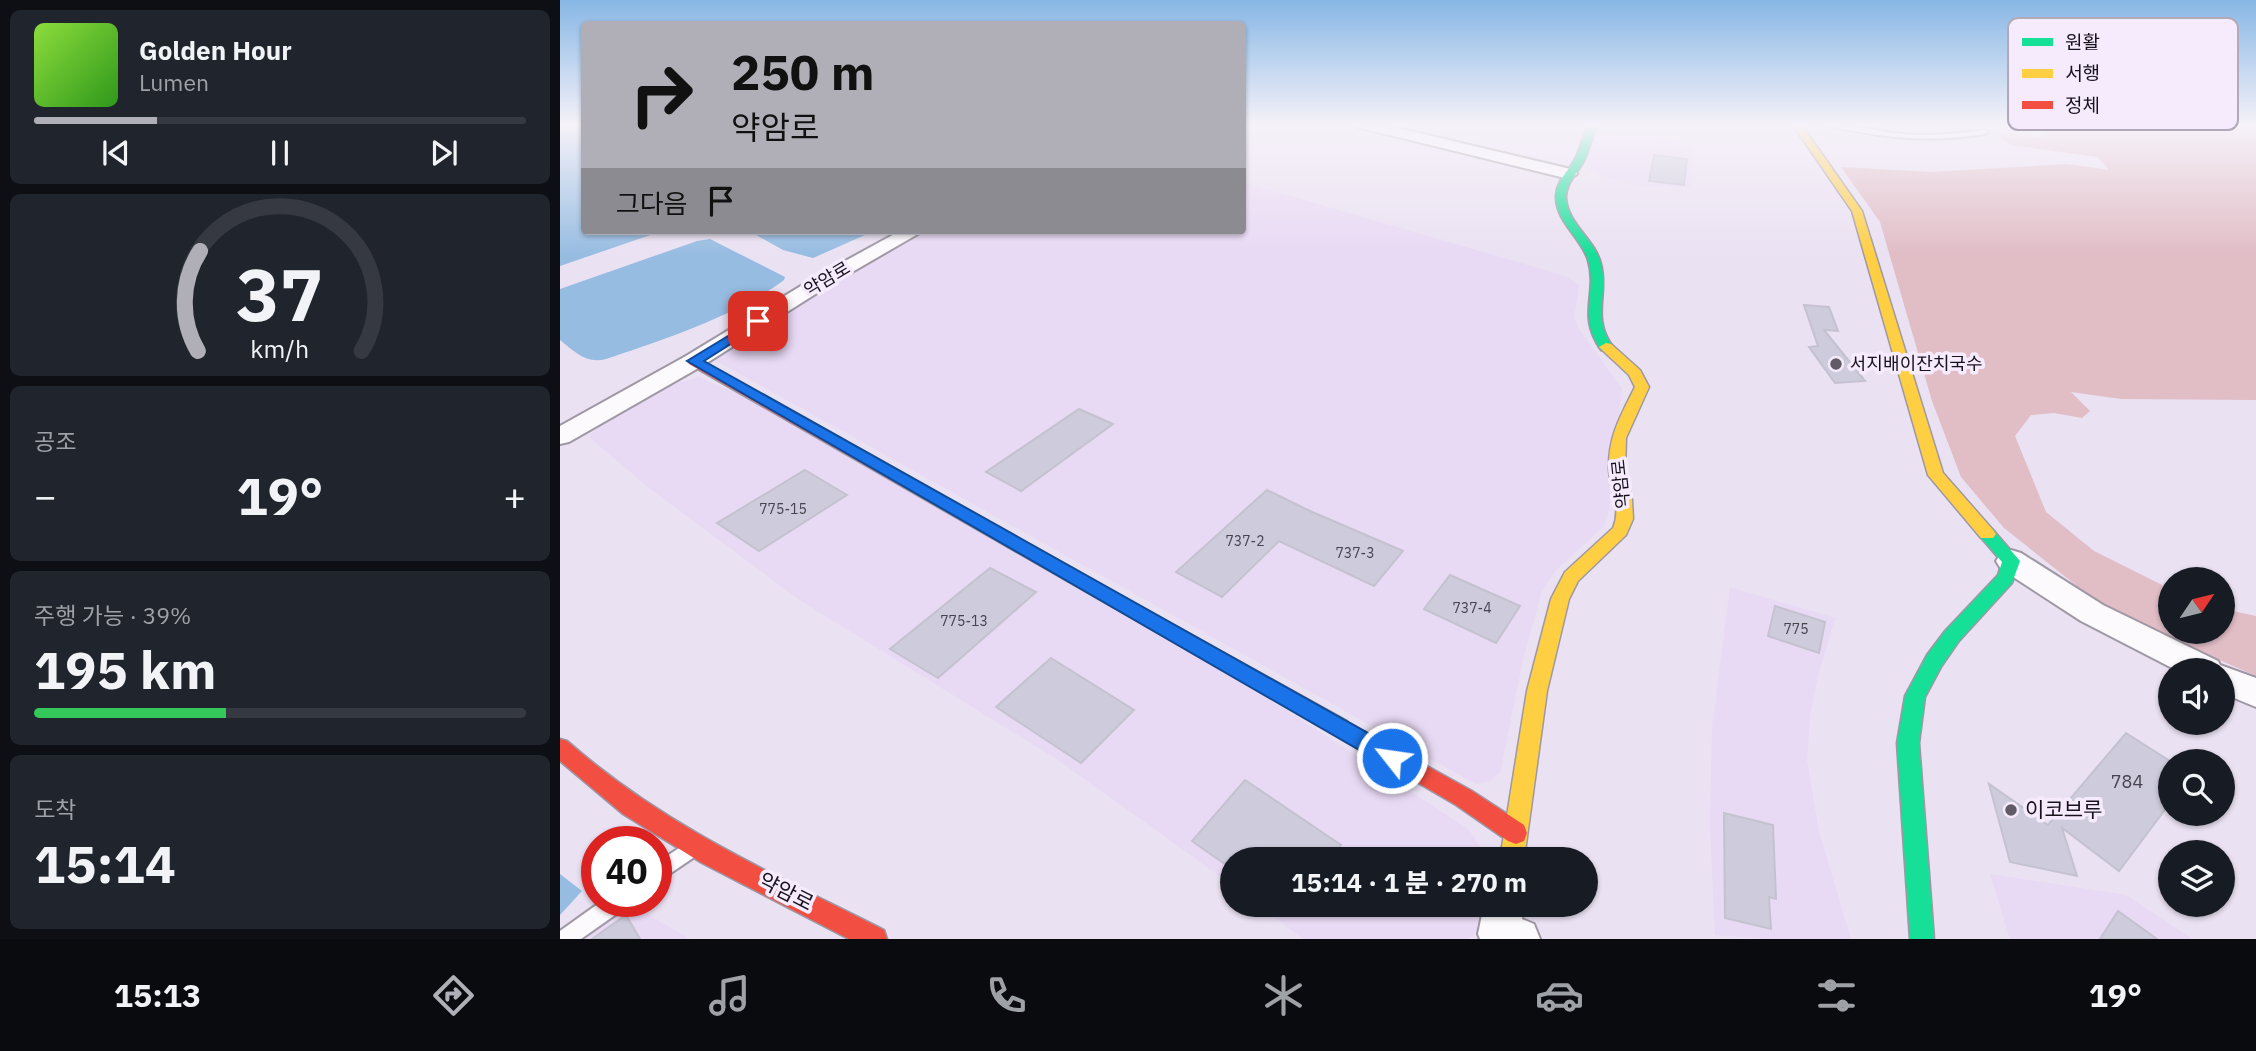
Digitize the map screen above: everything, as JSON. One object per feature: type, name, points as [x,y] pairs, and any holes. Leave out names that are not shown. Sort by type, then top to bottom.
[{"type":"street","points":[[1543,168],[1569,174]]},
{"type":"street","name":"약암로","points":[[1514,847],[1537,691],[1560,599],[1571,577],[1620,531],[1625,519],[1624,500],[1617,471],[1618,438],[1642,387],[1640,378],[1599,339],[1593,327],[1592,315],[1597,294],[1594,257],[1569,221],[1560,199],[1561,189],[1573,168]]},
{"type":"street","points":[[1827,168],[1857,211],[1923,439],[1936,475],[2011,561],[2092,613],[2182,658]]},
{"type":"street","name":"약암로","points":[[560,436],[694,361],[821,282],[907,235]]},
{"type":"street","points":[[694,361],[1464,799],[1516,833]]},
{"type":"street","points":[[1922,939],[1908,743],[1915,696],[1952,636],[2006,578],[2011,561]]},
{"type":"street","points":[[2235,684],[2256,693]]},
{"type":"street","name":"약암로","points":[[560,748],[581,770],[618,799],[696,846],[876,939]]},
{"type":"street","points":[[1502,917],[1499,934],[1519,939]]},
{"type":"lane","points":[[672,863],[696,846]]},
{"type":"lane","points":[[565,939],[596,917]]},
{"type":"shaded area","points":[[1692,168],[1692,187],[1638,186],[1602,176],[1589,169]]},
{"type":"shaded area","points":[[1842,168],[1931,172],[2002,168],[2109,170],[2107,168],[2256,168],[2256,400],[2121,399],[2071,392],[2090,411],[2082,418],[2054,413],[2031,415],[2015,436],[2046,512],[2094,551],[2158,583],[2158,633],[2092,598],[2004,528],[1961,477],[1932,401],[1880,222]]},
{"type":"shaded area","points":[[1246,183],[1565,276],[1579,285],[1574,318],[1622,389],[1608,516],[1603,527],[1557,569],[1542,591],[1523,659],[1500,773],[1490,781],[1476,784],[713,359],[820,287],[914,235],[1246,235]]},
{"type":"shaded area","points":[[699,377],[738,394],[1219,666],[1468,829],[1481,847],[1220,847],[1220,876],[1058,760],[798,599],[648,487],[589,437],[597,428],[671,385]]},
{"type":"shaded area","points":[[1730,587],[1835,618],[1818,676],[1810,716],[1807,760],[1819,832],[1851,939],[1766,939],[1715,935],[1710,826],[1712,727]]},
{"type":"shaded area","points":[[2235,612],[2256,616],[2256,676],[2235,667],[2235,658],[2215,658],[2183,644],[2235,644]]},
{"type":"shaded area","points":[[1990,874],[2126,895],[2192,939],[2010,939]]},
{"type":"shaded area","points":[[614,917],[652,917],[690,939],[582,939]]},
{"type":"shaded area","points":[[1274,917],[1488,917],[1485,928],[1467,939],[1303,939]]},
{"type":"water","points":[[560,168],[581,168],[581,235],[650,235],[560,266]]},
{"type":"water","points":[[756,235],[865,235],[813,258],[783,250]]},
{"type":"water","points":[[710,239],[785,277],[784,280],[722,316],[606,359],[587,358],[560,340],[560,289],[697,241]]},
{"type":"water","points":[[560,874],[581,892],[560,915]]},
{"type":"building","points":[[1652,168],[1686,168],[1684,185],[1649,181]]},
{"type":"building","points":[[1804,305],[1829,307],[1838,331],[1824,330],[1865,381],[1835,383],[1809,347],[1818,346]]},
{"type":"building","points":[[1079,409],[1113,424],[1021,491],[986,472]]},
{"type":"building","points":[[805,470],[847,495],[759,551],[717,523]]},
{"type":"building","points":[[1267,490],[1403,551],[1374,586],[1279,541],[1222,597],[1176,572]]},
{"type":"building","points":[[990,568],[1036,592],[938,678],[890,649]]},
{"type":"building","points":[[1450,575],[1520,606],[1496,643],[1424,609]]},
{"type":"building","points":[[1775,606],[1825,622],[1819,653],[1768,636]]},
{"type":"building","points":[[1051,658],[1134,710],[1081,763],[996,707]]},
{"type":"building","points":[[2126,733],[2158,753],[2158,819],[2119,871],[2062,828],[2077,876],[2010,862],[1989,784],[2048,825]]},
{"type":"building","points":[[1245,780],[1341,845],[1220,847],[1220,861],[1192,841]]},
{"type":"building","points":[[1724,813],[1773,825],[1776,899],[1769,897],[1771,929],[1725,918]]},
{"type":"building","points":[[2118,911],[2157,939],[2100,939]]},
{"type":"building","points":[[623,917],[627,917],[640,939],[592,939]]},
{"type":"traffic: fast","points":[[1574,168],[1563,186],[1562,206],[1595,264],[1595,328],[1606,347]]},
{"type":"traffic: fast","points":[[1922,939],[1908,743],[1915,696],[1934,661],[1952,636],[2006,578],[2011,561],[1987,534]]},
{"type":"traffic: fast","points":[[1014,543],[1340,727]]},
{"type":"traffic: slow","points":[[1827,168],[1857,211],[1936,475],[1987,534]]},
{"type":"traffic: slow","points":[[1514,847],[1537,691],[1560,599],[1571,577],[1620,531],[1625,519],[1624,500],[1617,471],[1618,438],[1642,387],[1635,373],[1606,347]]},
{"type":"traffic: jam","points":[[694,361],[1014,543]]},
{"type":"traffic: jam","points":[[1340,727],[1464,798],[1516,833]]},
{"type":"traffic: jam","points":[[560,748],[594,779],[670,831],[751,877],[875,939]]},
{"type":"place","name":"서지배이잔치국수","points":[[1836,364]]},
{"type":"place","name":"이코브루","points":[[2011,810]]},
{"type":"route","points":[[758,321],[694,361],[1392,758]]}]
